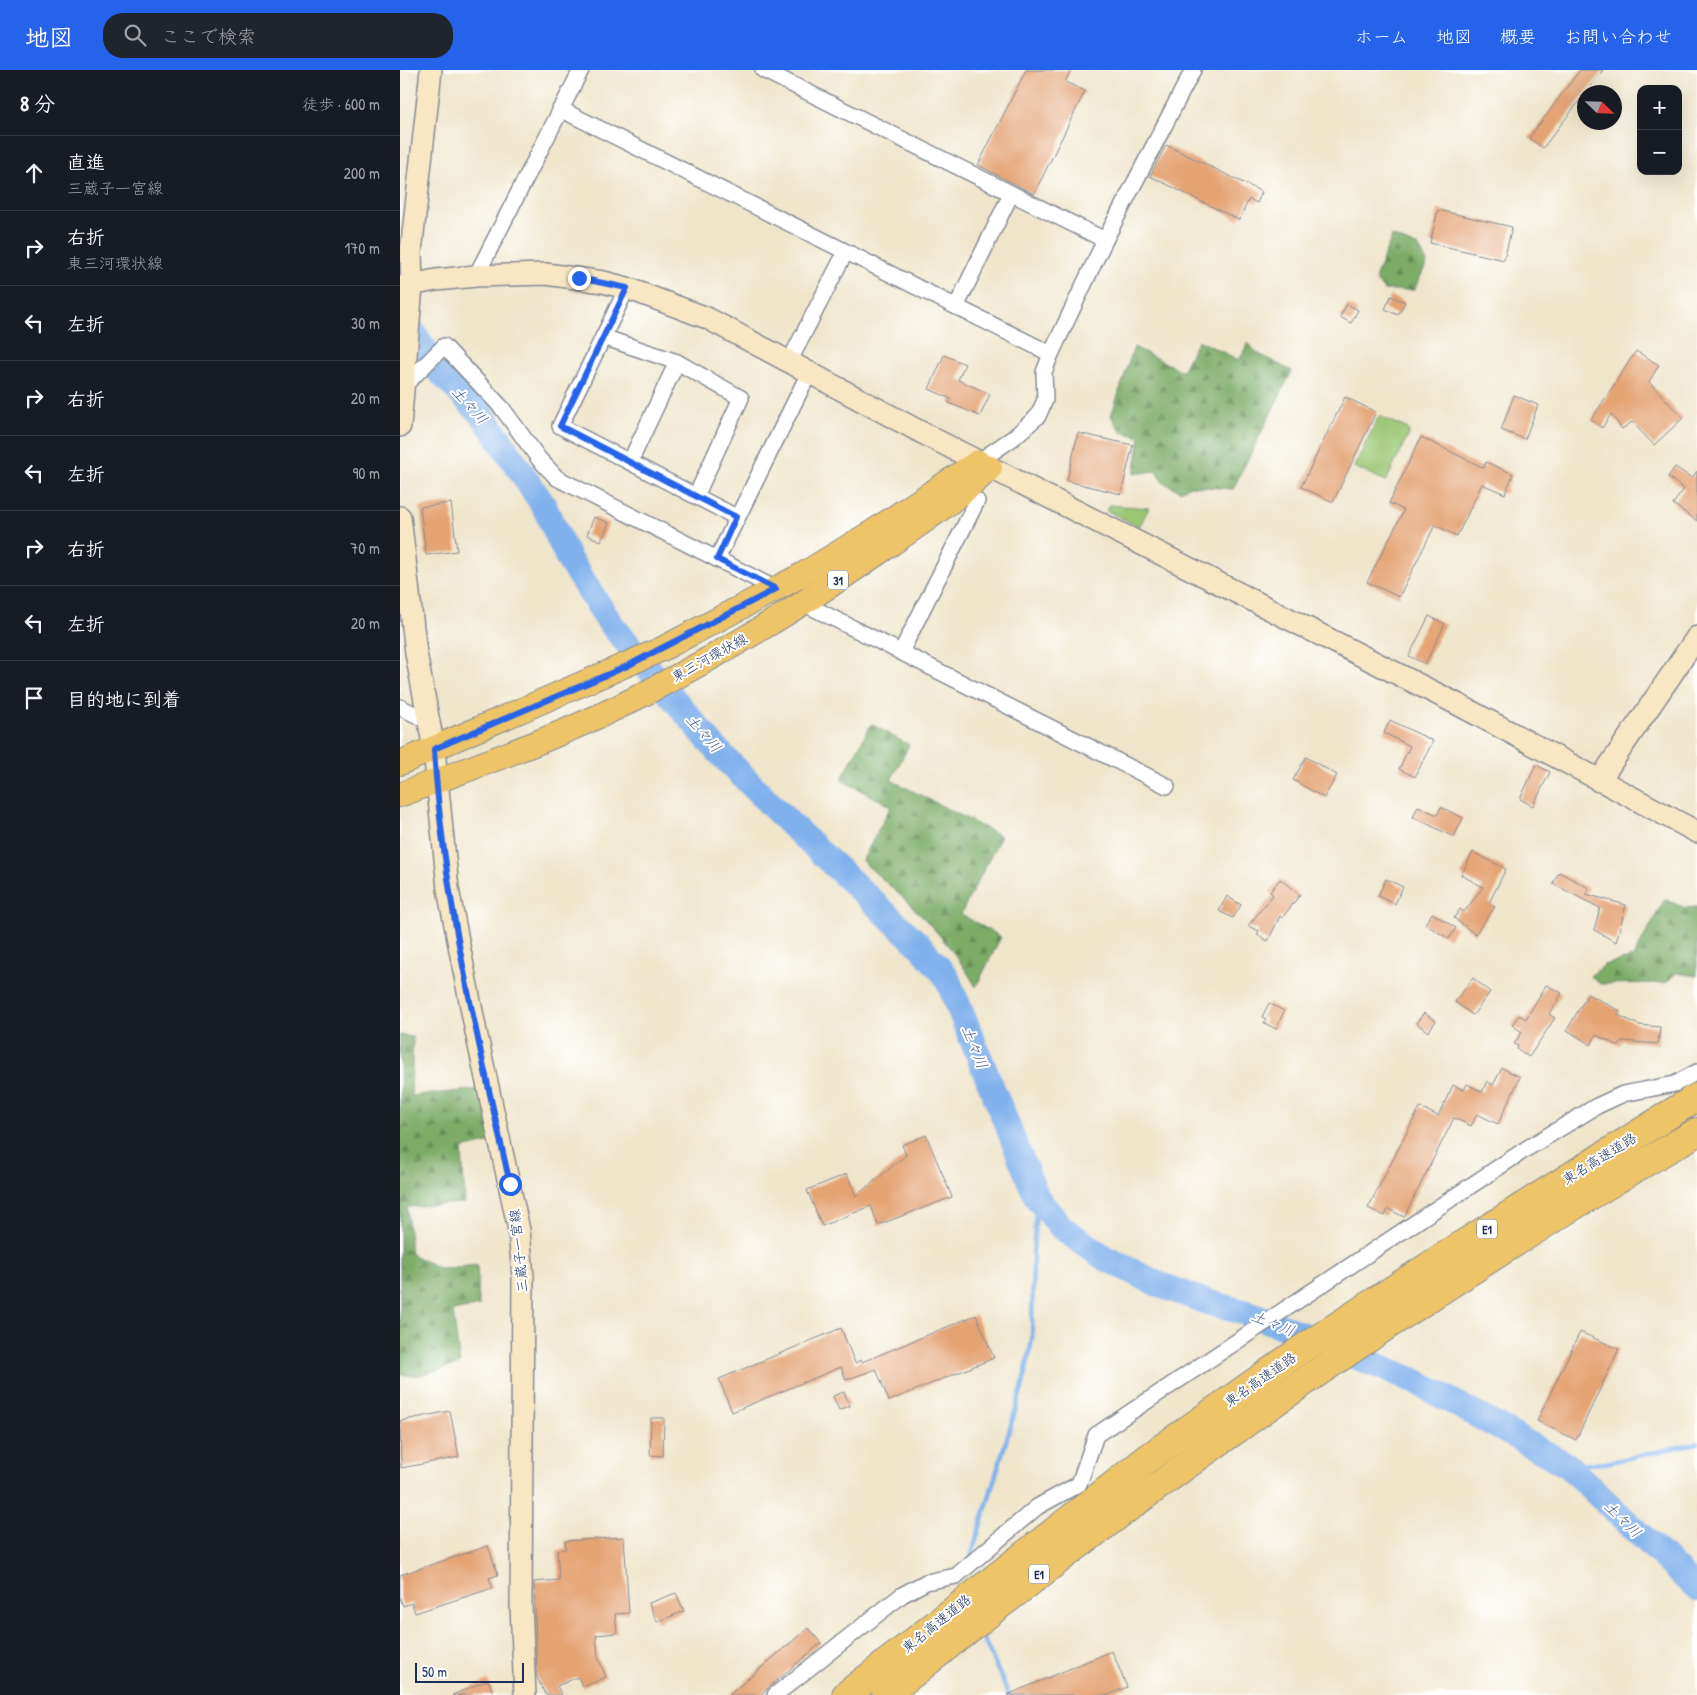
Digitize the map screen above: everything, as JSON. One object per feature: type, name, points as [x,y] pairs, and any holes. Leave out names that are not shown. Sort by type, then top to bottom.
[{"type":"highway","name":"東名高速道路","points":[[886,1695],[959,1620],[1098,1496],[1148,1458],[1302,1349],[1644,1129],[1697,1097]]},
{"type":"highway","name":"東名高速道路","points":[[846,1695],[1114,1518],[1358,1344],[1465,1274],[1697,1132]]},
{"type":"main road","name":"東三河環状線","points":[[400,763],[656,652],[776,589],[984,465]]},
{"type":"main road","name":"東三河環状線","points":[[400,795],[556,733],[642,695],[803,603],[945,507],[984,465]]},
{"type":"street","points":[[400,426],[411,252],[431,70]]},
{"type":"street","points":[[476,276],[581,70]]},
{"type":"street","points":[[763,70],[1105,240]]},
{"type":"street","points":[[984,465],[1026,427],[1042,408],[1045,400],[1044,372],[1051,354],[1105,240],[1193,70]]},
{"type":"street","points":[[560,109],[845,253],[1051,354]]},
{"type":"street","points":[[956,307],[1011,194]]},
{"type":"street","points":[[789,362],[845,253]]},
{"type":"street","points":[[408,289],[436,280],[476,276],[546,274],[579,278],[627,288],[707,318],[984,465],[1450,701],[1697,832]]},
{"type":"street","points":[[627,288],[560,426],[736,517]]},
{"type":"street","points":[[603,336],[677,362],[741,398],[696,496]]},
{"type":"street","points":[[402,388],[444,346],[502,408],[539,459],[557,478],[776,589]]},
{"type":"street","points":[[630,462],[677,362]]},
{"type":"street","points":[[717,559],[736,517],[809,373]]},
{"type":"street","points":[[901,652],[977,501]]},
{"type":"street","name":"三蔵子一宮線","points":[[400,517],[416,653],[434,749],[436,781],[452,908],[520,1230],[523,1276],[521,1606],[525,1695]]},
{"type":"street","points":[[803,603],[1167,786]]},
{"type":"street","points":[[1599,781],[1697,636]]},
{"type":"street","points":[[400,707],[430,722]]},
{"type":"street","points":[[775,1695],[902,1595],[926,1582],[956,1576],[1037,1507],[1079,1484],[1096,1435],[1526,1149],[1597,1106],[1623,1094],[1676,1084],[1697,1072]]},
{"type":"green space","points":[[1392,236],[1419,247],[1427,263],[1414,290],[1384,290],[1375,279]]},
{"type":"green space","points":[[1198,340],[1239,360],[1248,343],[1257,353],[1292,371],[1233,489],[1190,486],[1180,491],[1163,482],[1155,471],[1134,474],[1140,437],[1121,432],[1111,416],[1134,347],[1182,371]]},
{"type":"green space","points":[[1379,416],[1408,429],[1409,434],[1386,481],[1354,467]]},
{"type":"green space","points":[[1109,505],[1149,508],[1139,527],[1106,510]]},
{"type":"green space","points":[[871,724],[909,745],[891,780],[1001,836],[961,914],[1001,937],[976,987],[939,934],[910,904],[862,861],[891,806],[841,780]]},
{"type":"green space","points":[[1665,899],[1685,908],[1697,907],[1697,976],[1676,973],[1666,983],[1600,984],[1590,976],[1604,965],[1633,957]]},
{"type":"green space","points":[[400,1035],[413,1037],[411,1096],[481,1089],[492,1142],[462,1149],[465,1203],[407,1207],[411,1254],[441,1269],[477,1265],[479,1306],[453,1311],[460,1364],[419,1375],[400,1375]]},
{"type":"building","points":[[1026,70],[1071,70],[1065,82],[1085,91],[1034,194],[978,165]]},
{"type":"building","points":[[1580,70],[1603,70],[1591,85],[1577,85],[1577,104],[1543,148],[1529,138]]},
{"type":"building","points":[[1166,145],[1262,192],[1257,203],[1249,199],[1239,220],[1150,176]]},
{"type":"building","points":[[1438,210],[1512,227],[1504,260],[1430,243]]},
{"type":"building","points":[[1391,296],[1405,302],[1398,315],[1385,309]]},
{"type":"building","points":[[1347,304],[1358,310],[1351,323],[1340,317]]},
{"type":"building","points":[[1636,351],[1659,365],[1649,382],[1683,418],[1654,445],[1632,422],[1622,429],[1611,414],[1602,428],[1591,420]]},
{"type":"building","points":[[944,355],[965,364],[958,380],[990,394],[980,416],[949,403],[951,399],[929,389]]},
{"type":"building","points":[[1514,395],[1538,405],[1525,439],[1501,430]]},
{"type":"building","points":[[1345,397],[1376,412],[1333,502],[1301,487]]},
{"type":"building","points":[[1078,433],[1133,445],[1121,494],[1067,481]]},
{"type":"building","points":[[1421,437],[1484,468],[1486,462],[1513,474],[1505,494],[1482,484],[1457,536],[1435,525],[1399,597],[1367,582],[1404,510],[1389,503]]},
{"type":"building","points":[[1675,467],[1692,478],[1697,471],[1697,521],[1673,504],[1684,489],[1668,477]]},
{"type":"building","points":[[451,503],[457,551],[426,555],[420,507]]},
{"type":"building","points":[[594,517],[609,523],[601,541],[587,535]]},
{"type":"building","points":[[1429,616],[1445,624],[1425,664],[1409,656]]},
{"type":"building","points":[[1390,720],[1433,741],[1415,777],[1399,769],[1410,746],[1384,733]]},
{"type":"building","points":[[1306,757],[1337,775],[1324,798],[1293,780]]},
{"type":"building","points":[[1536,765],[1550,772],[1533,806],[1520,799]]},
{"type":"building","points":[[1418,806],[1437,815],[1441,807],[1463,818],[1454,837],[1413,817]]},
{"type":"building","points":[[1473,852],[1506,869],[1489,903],[1495,907],[1475,934],[1454,918],[1460,909],[1464,912],[1483,887],[1461,875]]},
{"type":"building","points":[[1559,872],[1589,888],[1586,894],[1626,905],[1616,942],[1594,930],[1600,908],[1553,884]]},
{"type":"building","points":[[1280,879],[1300,895],[1282,918],[1280,916],[1268,941],[1257,935],[1259,931],[1248,926],[1273,895],[1270,892]]},
{"type":"building","points":[[1386,879],[1403,887],[1395,904],[1378,896]]},
{"type":"building","points":[[1227,896],[1241,905],[1233,918],[1219,911]]},
{"type":"building","points":[[1432,913],[1456,928],[1449,939],[1425,924]]},
{"type":"building","points":[[1473,978],[1490,992],[1473,1015],[1455,1002]]},
{"type":"building","points":[[1546,985],[1562,993],[1549,1014],[1555,1018],[1529,1057],[1517,1049],[1518,1046],[1514,1044],[1522,1032],[1512,1025],[1519,1015],[1526,1019]]},
{"type":"building","points":[[1588,994],[1620,1011],[1618,1015],[1639,1025],[1660,1027],[1658,1044],[1622,1041],[1619,1046],[1596,1035],[1591,1045],[1567,1030]]},
{"type":"building","points":[[1269,1003],[1284,1011],[1276,1029],[1264,1023],[1266,1019],[1262,1017]]},
{"type":"building","points":[[1424,1013],[1436,1021],[1428,1032],[1416,1023]]},
{"type":"building","points":[[1502,1068],[1520,1077],[1498,1124],[1477,1114],[1471,1126],[1454,1118],[1404,1217],[1388,1209],[1385,1216],[1368,1208],[1420,1107],[1438,1116],[1453,1085],[1464,1090],[1467,1084],[1482,1092],[1487,1081],[1493,1085]]},
{"type":"building","points":[[926,1135],[952,1197],[878,1225],[871,1206],[822,1226],[807,1190],[847,1174],[856,1196],[906,1155],[902,1145]]},
{"type":"building","points":[[976,1315],[994,1358],[889,1401],[876,1369],[846,1380],[841,1367],[732,1412],[719,1379],[841,1328],[855,1363],[861,1360],[862,1362]]},
{"type":"building","points":[[1580,1332],[1619,1349],[1576,1440],[1537,1421]]},
{"type":"building","points":[[844,1392],[850,1406],[839,1410],[833,1396]]},
{"type":"building","points":[[450,1411],[459,1457],[401,1468],[400,1421]]},
{"type":"building","points":[[651,1418],[664,1418],[663,1456],[650,1455]]},
{"type":"building","points":[[624,1537],[629,1613],[615,1614],[617,1633],[596,1635],[598,1657],[606,1677],[583,1687],[578,1677],[557,1686],[562,1695],[546,1695],[537,1678],[534,1582],[559,1580],[557,1550],[566,1549],[565,1541]]},
{"type":"building","points":[[488,1546],[498,1575],[489,1578],[493,1588],[415,1613],[412,1603],[403,1606],[400,1598],[400,1575]]},
{"type":"building","points":[[676,1593],[684,1611],[657,1622],[649,1603]]},
{"type":"building","points":[[808,1628],[821,1643],[760,1695],[729,1695]]},
{"type":"building","points":[[1112,1651],[1127,1687],[1108,1695],[1007,1695]]},
{"type":"building","points":[[488,1680],[494,1695],[452,1695]]},
{"type":"waterway","name":"土々川","points":[[400,312],[437,369],[484,417],[544,506],[569,560],[611,624],[715,748],[790,824],[919,945],[946,976],[1037,1198],[1062,1228],[1105,1258],[1160,1285],[1207,1302],[1254,1315],[1415,1381],[1567,1465],[1697,1589]]},
{"type":"waterway","points":[[971,1557],[1023,1385],[1032,1340],[1033,1252],[1037,1198]]},
{"type":"waterway","points":[[1567,1465],[1606,1463],[1697,1443]]},
{"type":"waterway","points":[[980,1631],[1009,1695]]},
{"type":"route","points":[[510,1184],[476,1032],[448,889],[438,805],[434,749],[625,667],[776,589],[717,559],[736,517],[560,426],[627,288],[579,278]]}]
